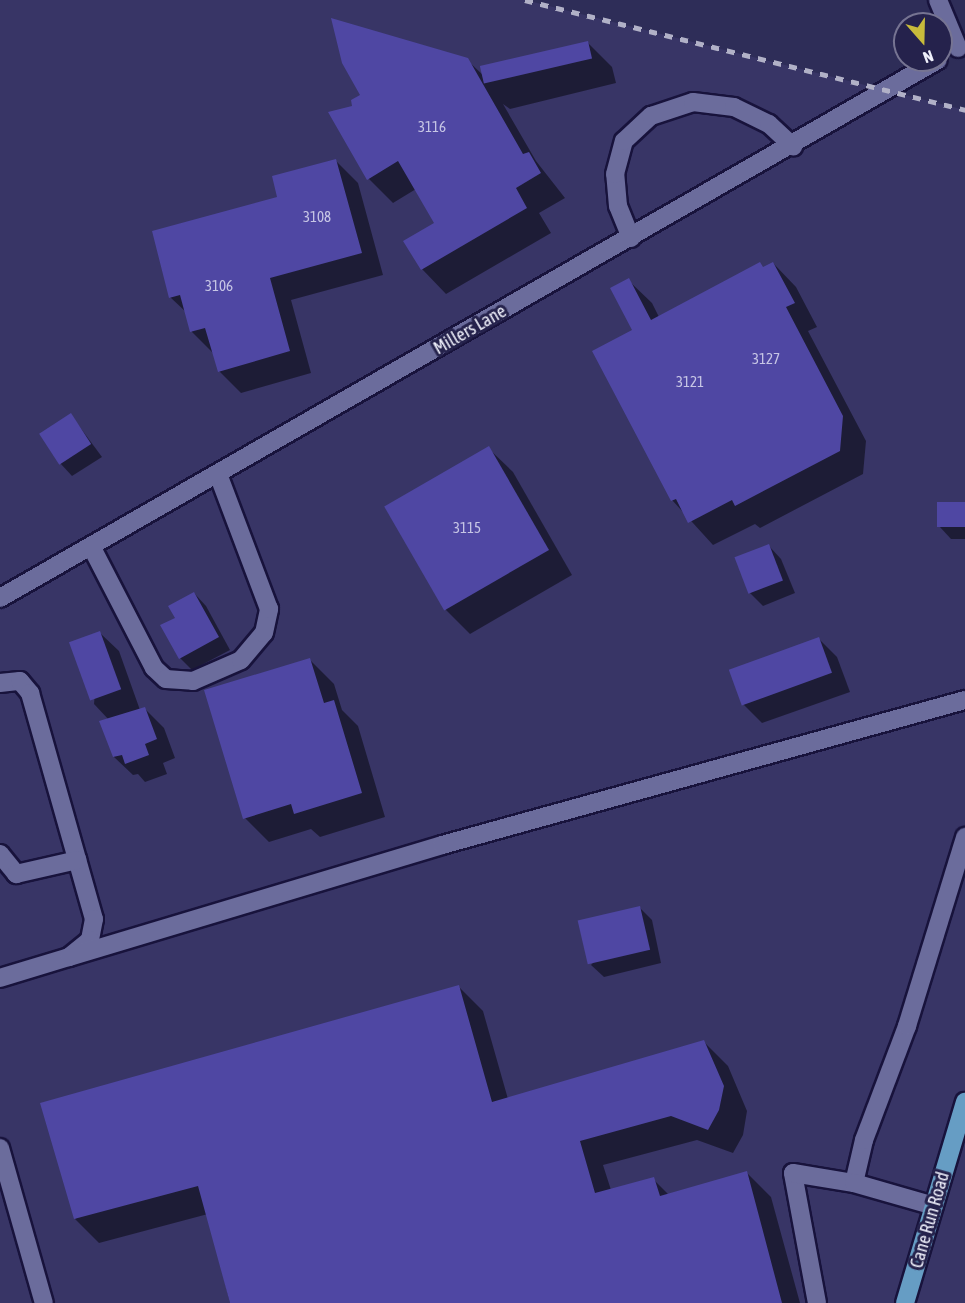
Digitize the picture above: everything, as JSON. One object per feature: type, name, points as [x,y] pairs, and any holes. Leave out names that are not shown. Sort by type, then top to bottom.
[{"type":"main road","name":"Cane Run Road","points":[[905,1303],[965,1102]]},
{"type":"street","points":[[938,0],[961,46]]},
{"type":"street","name":"Millers Lane","points":[[0,598],[793,146],[918,72]]},
{"type":"street","points":[[631,238],[618,206],[615,174],[624,141],[651,116],[693,102],[734,107],[769,123],[793,146]]},
{"type":"street","points":[[92,546],[154,668],[166,679],[194,681],[241,660],[264,633],[269,609],[218,474]]},
{"type":"street","points":[[0,683],[20,681],[30,693],[94,919],[90,940],[69,957]]},
{"type":"street","points":[[0,978],[442,845],[965,700]]},
{"type":"street","points":[[854,1183],[864,1140],[907,1026],[965,837]]},
{"type":"street","points":[[0,854],[16,874],[77,860]]},
{"type":"street","points":[[0,1148],[44,1303]]},
{"type":"street","points":[[817,1303],[793,1173],[854,1183],[934,1206]]},
{"type":"shaded area","points":[[0,0],[525,0],[965,110],[965,1303],[0,1303]]},
{"type":"building","points":[[331,18],[468,58],[523,154],[529,152],[541,173],[516,188],[527,208],[421,270],[403,241],[434,223],[398,161],[367,180],[328,112],[352,106],[351,100],[360,95],[342,63]]},
{"type":"building","points":[[588,41],[592,59],[484,84],[480,66]]},
{"type":"building","points":[[336,159],[362,253],[270,278],[290,351],[218,372],[205,328],[190,332],[180,295],[169,298],[152,231],[277,197],[272,176]]},
{"type":"building","points":[[760,262],[763,267],[773,262],[795,303],[786,307],[843,416],[840,451],[735,506],[732,500],[688,523],[676,499],[671,501],[592,351],[632,330],[610,288],[629,278],[651,320]]},
{"type":"building","points":[[71,413],[91,444],[59,465],[39,434]]},
{"type":"building","points":[[489,446],[549,550],[444,610],[384,506]]},
{"type":"building","points":[[937,502],[965,502],[965,527],[937,527]]},
{"type":"building","points":[[769,544],[783,580],[748,594],[734,557]]},
{"type":"building","points":[[194,592],[219,637],[179,659],[160,625],[175,618],[168,606]]},
{"type":"building","points":[[100,631],[121,689],[90,701],[69,642]]},
{"type":"building","points":[[819,637],[832,673],[742,706],[729,670]]},
{"type":"building","points":[[310,658],[324,703],[334,700],[362,793],[294,814],[291,804],[243,819],[204,690]]},
{"type":"building","points":[[145,707],[157,739],[145,744],[149,755],[125,764],[122,755],[113,757],[99,721]]},
{"type":"building","points":[[640,906],[650,950],[588,964],[578,920]]},
{"type":"building","points":[[459,985],[492,1102],[704,1040],[724,1086],[719,1110],[708,1130],[671,1116],[580,1141],[595,1193],[654,1177],[660,1196],[747,1171],[782,1303],[230,1303],[198,1186],[74,1219],[40,1103]]},
{"type":"railway","points":[[525,0],[965,110]]}]
